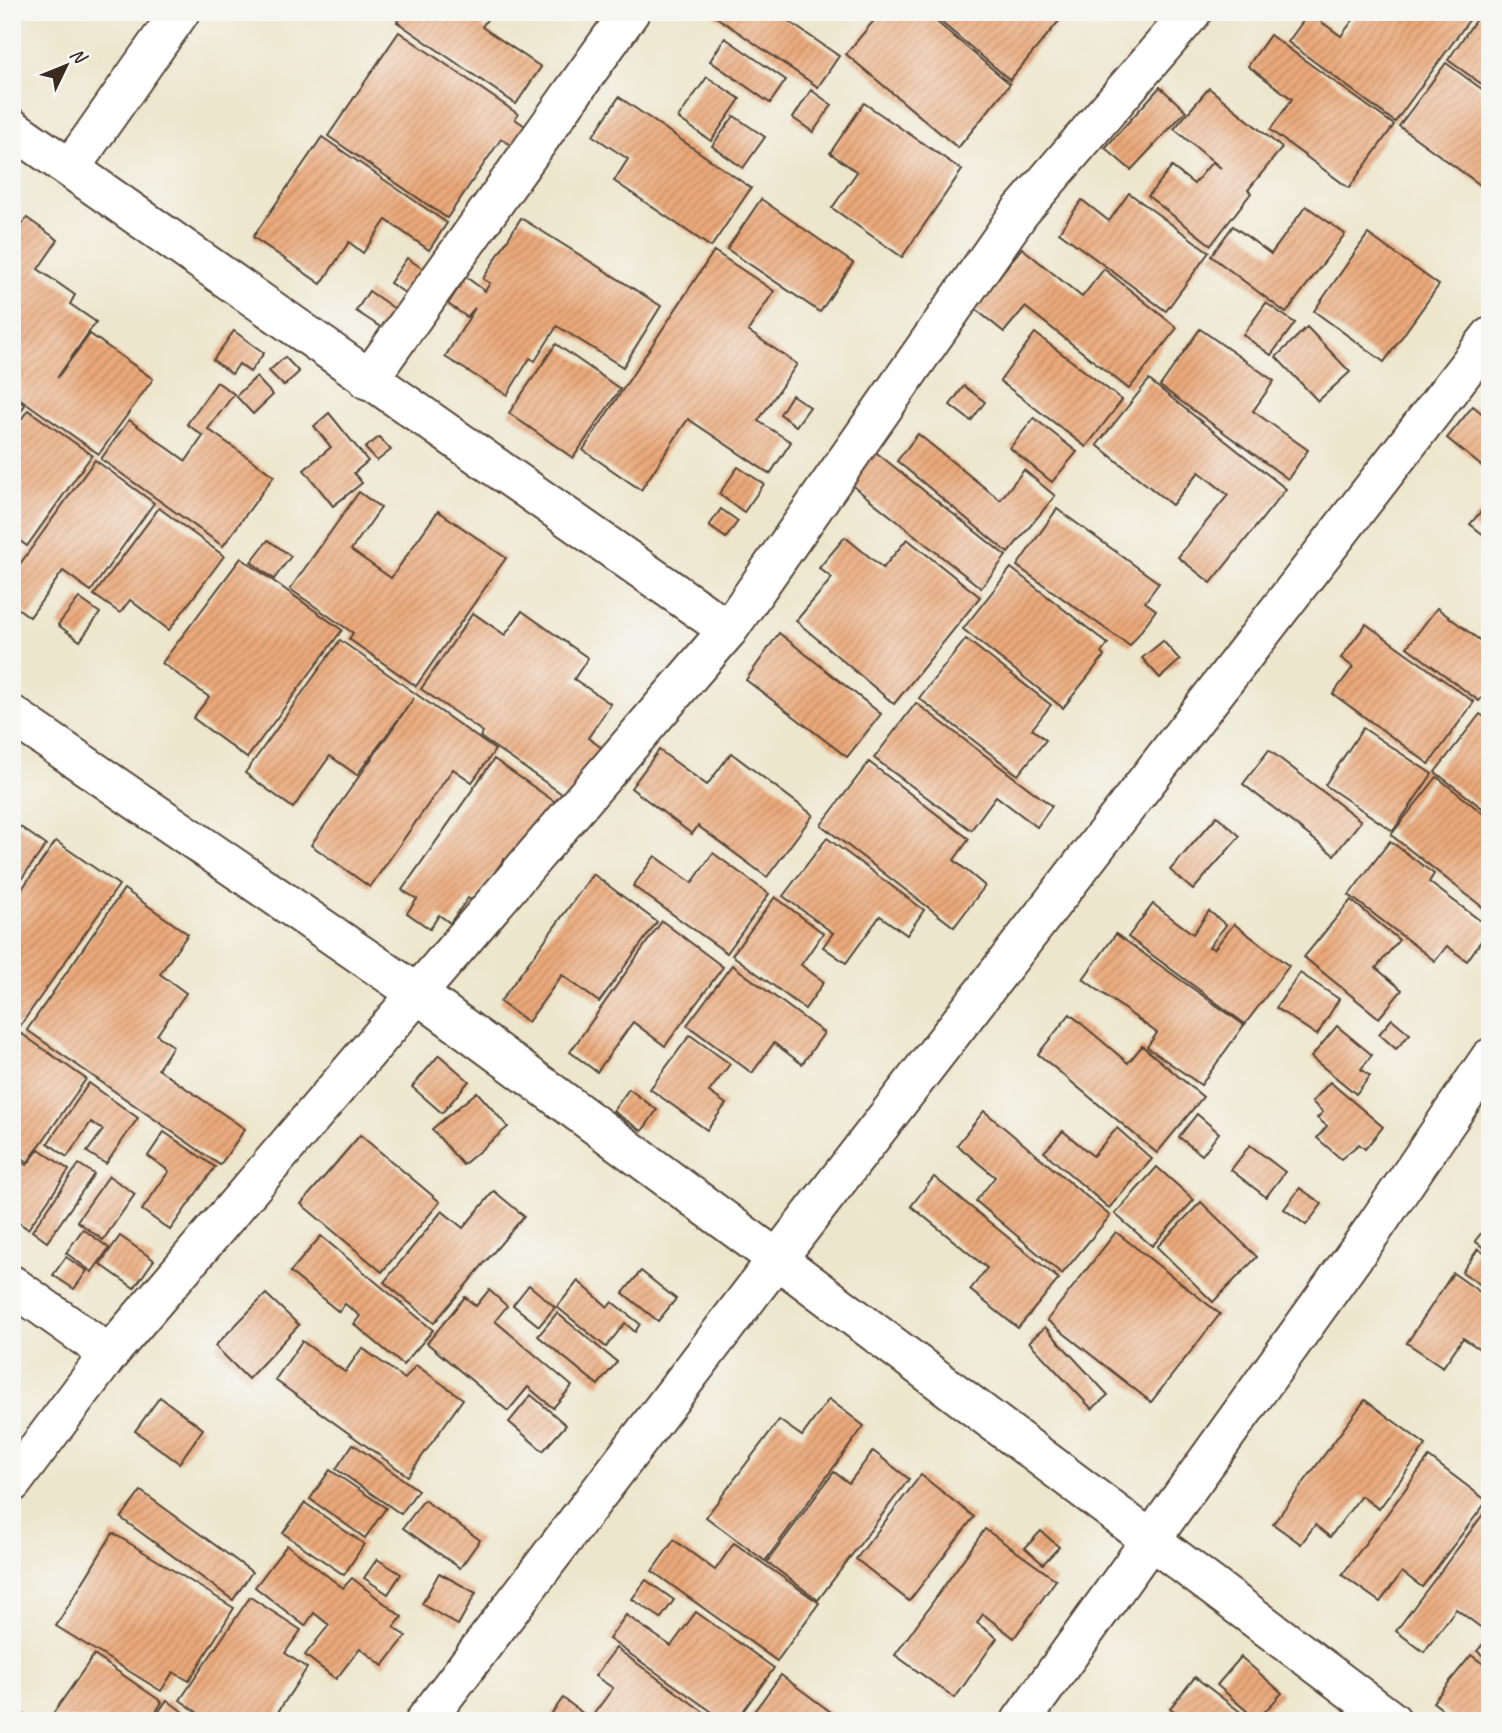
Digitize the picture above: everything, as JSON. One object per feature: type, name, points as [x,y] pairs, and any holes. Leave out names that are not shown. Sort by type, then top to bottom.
[{"type":"street","points":[[71,167],[180,12]]},
{"type":"street","points":[[368,380],[630,12]]},
{"type":"street","points":[[12,1483],[109,1354],[728,630],[1020,212],[1192,12]]},
{"type":"street","points":[[12,128],[728,630]]},
{"type":"street","points":[[425,1721],[777,1259],[1490,338]]},
{"type":"street","points":[[12,715],[418,994],[777,1259],[1392,1721]]},
{"type":"street","points":[[1021,1721],[1377,1224],[1490,1058]]},
{"type":"street","points":[[12,1285],[109,1354]]},
{"type":"building","points":[[403,12],[492,12],[482,27],[541,67],[516,104],[397,22]]},
{"type":"building","points":[[709,12],[775,12],[839,56],[818,87]]},
{"type":"building","points":[[881,12],[925,12],[1010,84],[958,148],[846,54]]},
{"type":"building","points":[[929,12],[1061,12],[1064,15],[1010,80]]},
{"type":"building","points":[[1359,12],[1475,12],[1395,122],[1288,42],[1309,13],[1341,36]]},
{"type":"building","points":[[1481,12],[1490,12],[1490,90],[1448,60]]},
{"type":"building","points":[[399,32],[518,114],[515,119],[528,128],[514,147],[501,139],[447,218],[328,136]]},
{"type":"building","points":[[1270,35],[1394,125],[1349,188],[1270,130],[1292,99],[1248,66]]},
{"type":"building","points":[[725,38],[786,80],[770,103],[710,61]]},
{"type":"building","points":[[1446,63],[1490,95],[1490,192],[1399,126]]},
{"type":"building","points":[[707,77],[740,99],[711,141],[678,118]]},
{"type":"building","points":[[1160,87],[1186,111],[1131,170],[1105,148]]},
{"type":"building","points":[[1209,88],[1282,148],[1248,190],[1251,193],[1211,245],[1148,196],[1172,167],[1194,184],[1212,162],[1221,168],[1174,129]]},
{"type":"building","points":[[811,90],[832,105],[813,132],[793,118]]},
{"type":"building","points":[[619,97],[751,188],[711,247],[614,181],[628,159],[593,136]]},
{"type":"building","points":[[864,103],[962,170],[902,257],[832,208],[857,172],[830,153]]},
{"type":"building","points":[[734,116],[765,137],[743,168],[712,146]]},
{"type":"building","points":[[322,137],[447,223],[429,250],[386,220],[363,253],[349,242],[321,284],[253,237]]},
{"type":"building","points":[[1129,193],[1209,252],[1166,311],[1059,232],[1082,200],[1109,221]]},
{"type":"building","points":[[761,199],[853,263],[820,312],[727,249]]},
{"type":"building","points":[[1306,206],[1345,234],[1286,313],[1211,256],[1233,226],[1271,254]]},
{"type":"building","points":[[27,218],[58,240],[38,269],[75,295],[70,304],[96,322],[57,378],[90,334],[153,379],[99,454],[12,393],[12,239]]},
{"type":"building","points":[[521,218],[661,306],[623,367],[557,326],[535,361],[530,358],[507,395],[445,357],[475,308],[467,317],[448,304],[466,277],[485,291],[490,283],[483,279]]},
{"type":"building","points":[[1368,234],[1439,285],[1384,362],[1314,311]]},
{"type":"building","points":[[1022,248],[1082,297],[1104,269],[1177,328],[1129,389],[1025,307],[1004,332],[974,308]]},
{"type":"building","points":[[714,251],[774,291],[748,331],[797,364],[758,421],[791,442],[770,474],[688,419],[641,490],[583,450]]},
{"type":"building","points":[[407,258],[426,271],[410,296],[390,283]]},
{"type":"building","points":[[369,291],[395,309],[382,328],[356,311]]},
{"type":"building","points":[[1266,303],[1295,323],[1271,355],[1243,335]]},
{"type":"building","points":[[1307,327],[1350,372],[1318,401],[1276,357]]},
{"type":"building","points":[[1200,329],[1274,381],[1253,411],[1308,450],[1288,479],[1160,386]]},
{"type":"building","points":[[234,331],[264,353],[250,372],[239,364],[232,374],[213,360]]},
{"type":"building","points":[[1035,333],[1122,400],[1086,447],[1000,381]]},
{"type":"building","points":[[556,344],[620,389],[573,458],[509,413]]},
{"type":"building","points":[[285,357],[299,372],[284,386],[269,371]]},
{"type":"building","points":[[256,377],[273,395],[253,414],[236,396]]},
{"type":"building","points":[[1149,380],[1286,489],[1211,583],[1178,557],[1228,495],[1199,472],[1172,505],[1097,445]]},
{"type":"building","points":[[217,382],[234,394],[208,429],[274,476],[223,546],[101,459],[129,420],[186,461],[203,436],[187,424]]},
{"type":"building","points":[[964,386],[985,402],[971,421],[950,405]]},
{"type":"building","points":[[792,395],[810,407],[796,426],[780,414]]},
{"type":"building","points":[[12,396],[25,405],[12,424]]},
{"type":"building","points":[[1473,406],[1490,420],[1490,473],[1447,438]]},
{"type":"building","points":[[28,410],[92,455],[27,546],[12,535],[12,432]]},
{"type":"building","points":[[329,413],[368,461],[354,473],[362,483],[333,506],[304,470],[331,447],[314,426]]},
{"type":"building","points":[[1034,418],[1077,452],[1052,482],[1010,448]]},
{"type":"building","points":[[918,434],[1000,500],[1024,470],[1055,496],[1008,553],[897,461]]},
{"type":"building","points":[[379,437],[391,450],[377,461],[365,448]]},
{"type":"building","points":[[873,450],[1006,556],[981,588],[848,482]]},
{"type":"building","points":[[95,460],[154,503],[91,591],[63,571],[30,617],[12,604],[12,575]]},
{"type":"building","points":[[738,467],[764,484],[744,512],[719,494]]},
{"type":"building","points":[[359,492],[381,508],[351,550],[391,578],[438,511],[506,558],[416,686],[349,639],[353,633],[290,589]]},
{"type":"building","points":[[1490,501],[1490,540],[1470,524]]},
{"type":"building","points":[[159,508],[224,556],[169,630],[130,600],[120,613],[94,595]]},
{"type":"building","points":[[721,509],[738,521],[726,538],[709,526]]},
{"type":"building","points":[[1057,509],[1159,583],[1145,602],[1156,610],[1130,646],[1017,566]]},
{"type":"building","points":[[845,537],[883,568],[907,539],[980,597],[894,704],[796,621],[832,578],[819,568]]},
{"type":"building","points":[[268,540],[291,556],[274,579],[251,562]]},
{"type":"building","points":[[241,558],[342,630],[247,758],[193,718],[209,697],[162,663]]},
{"type":"building","points":[[1011,568],[1108,644],[1101,653],[1104,656],[1063,708],[963,629]]},
{"type":"building","points":[[79,598],[100,613],[80,641],[58,625]]},
{"type":"building","points":[[1437,608],[1490,648],[1490,687],[1479,701],[1407,647]]},
{"type":"building","points":[[522,611],[588,658],[574,679],[611,704],[588,738],[602,748],[568,798],[480,737],[483,732],[421,689],[473,613],[505,635]]},
{"type":"building","points":[[1366,624],[1474,702],[1429,764],[1333,694],[1353,667],[1341,658]]},
{"type":"building","points":[[779,633],[881,714],[847,757],[746,680]]},
{"type":"building","points":[[966,639],[1051,705],[1032,729],[1046,740],[1018,775],[919,698]]},
{"type":"building","points":[[340,640],[495,750],[472,782],[453,769],[370,887],[311,845],[414,698],[357,775],[330,756],[293,808],[245,773]]},
{"type":"building","points":[[1163,641],[1180,660],[1160,678],[1142,658]]},
{"type":"building","points":[[916,703],[1052,806],[1037,827],[996,796],[971,830],[874,758]]},
{"type":"building","points":[[1480,714],[1490,721],[1490,814],[1435,772]]},
{"type":"building","points":[[1363,728],[1432,774],[1393,831],[1325,785]]},
{"type":"building","points":[[659,750],[707,785],[731,753],[813,815],[767,877],[698,826],[692,834],[631,788]]},
{"type":"building","points":[[1269,750],[1361,821],[1334,855],[1243,784]]},
{"type":"building","points":[[494,759],[555,802],[512,865],[504,859],[474,902],[468,898],[450,923],[439,915],[430,929],[407,913],[417,899],[402,890]]},
{"type":"building","points":[[869,762],[969,839],[954,860],[985,886],[954,927],[821,825]]},
{"type":"building","points":[[1437,777],[1490,819],[1490,913],[1391,835]]},
{"type":"building","points":[[1217,816],[1240,836],[1193,890],[1170,870]]},
{"type":"building","points":[[12,821],[46,845],[12,892]]},
{"type":"building","points":[[827,838],[924,910],[907,935],[880,916],[846,963],[823,947],[833,933],[783,896]]},
{"type":"building","points":[[56,841],[119,885],[20,1026],[12,1020],[12,903]]},
{"type":"building","points":[[1390,841],[1434,874],[1429,882],[1490,928],[1467,961],[1447,946],[1435,961],[1349,895]]},
{"type":"building","points":[[713,853],[769,894],[727,953],[633,886],[655,856],[692,883]]},
{"type":"building","points":[[593,874],[657,922],[599,1002],[562,975],[528,1022],[500,1002]]},
{"type":"building","points":[[124,889],[188,934],[160,974],[186,993],[157,1035],[173,1046],[158,1069],[245,1129],[220,1165],[27,1030]]},
{"type":"building","points":[[775,897],[823,933],[801,965],[824,982],[805,1009],[732,955]]},
{"type":"building","points":[[1351,900],[1399,940],[1376,968],[1402,990],[1379,1018],[1304,957]]},
{"type":"building","points":[[1153,904],[1193,934],[1209,911],[1226,925],[1209,947],[1214,949],[1234,924],[1289,966],[1245,1024],[1128,937]]},
{"type":"building","points":[[662,921],[723,967],[665,1046],[633,1022],[597,1072],[570,1052]]},
{"type":"building","points":[[1116,934],[1244,1025],[1201,1085],[1147,1047],[1157,1033],[1083,979]]},
{"type":"building","points":[[732,965],[824,1033],[802,1064],[774,1043],[752,1073],[687,1025]]},
{"type":"building","points":[[1300,973],[1339,999],[1317,1035],[1276,1008]]},
{"type":"building","points":[[1070,1014],[1128,1063],[1142,1046],[1203,1097],[1157,1153],[1038,1054]]},
{"type":"building","points":[[1392,1019],[1410,1034],[1396,1049],[1379,1034]]},
{"type":"building","points":[[1337,1026],[1372,1055],[1361,1069],[1370,1076],[1356,1094],[1311,1057]]},
{"type":"building","points":[[22,1034],[86,1079],[28,1162],[12,1151],[12,1049]]},
{"type":"building","points":[[690,1035],[730,1064],[709,1092],[726,1104],[707,1130],[650,1089]]},
{"type":"building","points":[[439,1055],[469,1081],[442,1113],[412,1087]]},
{"type":"building","points":[[1330,1082],[1383,1127],[1365,1149],[1359,1144],[1341,1159],[1317,1138],[1327,1126],[1317,1118],[1323,1112],[1312,1102]]},
{"type":"building","points":[[89,1083],[138,1118],[106,1164],[87,1152],[103,1130],[91,1122],[67,1157],[48,1143]]},
{"type":"building","points":[[629,1089],[657,1110],[642,1131],[613,1111]]},
{"type":"building","points":[[477,1092],[508,1127],[463,1165],[432,1129]]},
{"type":"building","points":[[984,1111],[1110,1216],[1062,1274],[976,1201],[995,1177],[957,1145]]},
{"type":"building","points":[[1197,1114],[1219,1133],[1202,1155],[1179,1137]]},
{"type":"building","points":[[1117,1128],[1152,1159],[1109,1208],[1044,1152],[1063,1131],[1093,1156]]},
{"type":"building","points":[[164,1132],[215,1167],[170,1230],[142,1210],[169,1171],[148,1156]]},
{"type":"building","points":[[360,1135],[440,1202],[382,1272],[301,1204]]},
{"type":"building","points":[[1250,1145],[1285,1172],[1266,1197],[1231,1170]]},
{"type":"building","points":[[39,1149],[69,1170],[28,1229],[12,1218],[12,1154],[27,1165]]},
{"type":"building","points":[[79,1164],[94,1174],[47,1242],[32,1231]]},
{"type":"building","points":[[1157,1167],[1194,1200],[1152,1246],[1115,1214]]},
{"type":"building","points":[[109,1176],[135,1194],[103,1240],[77,1221]]},
{"type":"building","points":[[934,1177],[1059,1279],[1018,1328],[970,1290],[987,1268],[911,1206]]},
{"type":"building","points":[[1300,1188],[1322,1204],[1306,1225],[1284,1209]]},
{"type":"building","points":[[494,1191],[524,1216],[434,1323],[384,1282],[442,1211],[463,1228]]},
{"type":"building","points":[[1201,1202],[1257,1257],[1213,1302],[1157,1247]]},
{"type":"building","points":[[1486,1227],[1490,1229],[1490,1253],[1475,1241]]},
{"type":"building","points":[[83,1229],[109,1248],[92,1272],[66,1253]]},
{"type":"building","points":[[1116,1232],[1220,1314],[1151,1402],[1047,1320]]},
{"type":"building","points":[[120,1236],[154,1260],[134,1288],[100,1264]]},
{"type":"building","points":[[321,1236],[433,1330],[403,1365],[354,1324],[360,1316],[345,1304],[339,1312],[290,1272]]},
{"type":"building","points":[[1478,1249],[1490,1257],[1490,1291],[1462,1272]]},
{"type":"building","points":[[66,1257],[87,1271],[74,1289],[53,1275]]},
{"type":"building","points":[[641,1271],[676,1299],[658,1321],[623,1293]]},
{"type":"building","points":[[1453,1273],[1490,1299],[1490,1356],[1463,1338],[1443,1367],[1407,1343]]},
{"type":"building","points":[[578,1281],[608,1307],[612,1302],[640,1324],[635,1332],[625,1323],[606,1347],[557,1307]]},
{"type":"building","points":[[529,1285],[555,1307],[539,1326],[513,1305]]},
{"type":"building","points":[[489,1290],[507,1306],[495,1321],[572,1386],[553,1408],[528,1387],[508,1411],[427,1343],[465,1297],[476,1306]]},
{"type":"building","points":[[266,1294],[299,1325],[248,1379],[215,1346]]},
{"type":"building","points":[[557,1313],[617,1362],[598,1385],[538,1336]]},
{"type":"building","points":[[1045,1327],[1108,1395],[1092,1409],[1029,1342]]},
{"type":"building","points":[[302,1341],[345,1372],[362,1348],[405,1379],[416,1365],[463,1399],[408,1476],[275,1380]]},
{"type":"building","points":[[531,1395],[566,1425],[543,1451],[509,1422]]},
{"type":"building","points":[[160,1397],[203,1429],[179,1463],[135,1431]]},
{"type":"building","points":[[829,1399],[864,1426],[765,1561],[706,1517],[779,1420],[802,1436]]},
{"type":"building","points":[[1365,1400],[1426,1445],[1379,1509],[1361,1496],[1330,1537],[1315,1525],[1301,1544],[1273,1524]]},
{"type":"building","points":[[353,1444],[418,1490],[401,1514],[336,1469]]},
{"type":"building","points":[[873,1451],[909,1479],[818,1600],[767,1562],[834,1472],[849,1483]]},
{"type":"building","points":[[1429,1457],[1487,1501],[1422,1587],[1402,1572],[1380,1602],[1342,1575]]},
{"type":"building","points":[[330,1470],[386,1508],[365,1538],[310,1499]]},
{"type":"building","points":[[921,1475],[974,1517],[909,1601],[856,1559]]},
{"type":"building","points":[[141,1491],[252,1572],[233,1600],[121,1518]]},
{"type":"building","points":[[424,1500],[480,1540],[460,1568],[403,1528]]},
{"type":"building","points":[[305,1503],[364,1544],[344,1575],[283,1533]]},
{"type":"building","points":[[1490,1505],[1490,1629],[1487,1632],[1456,1609],[1424,1652],[1396,1631]]},
{"type":"building","points":[[985,1529],[1056,1580],[1014,1638],[983,1614],[977,1623],[997,1638],[955,1698],[895,1655]]},
{"type":"building","points":[[1041,1531],[1059,1547],[1043,1564],[1025,1548]]},
{"type":"building","points":[[113,1533],[234,1608],[189,1681],[173,1672],[161,1691],[56,1626]]},
{"type":"building","points":[[674,1540],[715,1570],[734,1543],[819,1603],[777,1661],[652,1571]]},
{"type":"building","points":[[287,1545],[343,1588],[352,1578],[402,1617],[394,1627],[406,1636],[383,1666],[360,1648],[336,1679],[305,1655],[329,1625],[314,1613],[305,1626],[255,1587]]},
{"type":"building","points":[[377,1559],[401,1574],[388,1594],[364,1578]]},
{"type":"building","points":[[439,1573],[476,1593],[458,1625],[422,1604]]},
{"type":"building","points":[[646,1580],[674,1600],[661,1618],[632,1599]]},
{"type":"building","points":[[250,1597],[301,1630],[285,1653],[307,1668],[272,1721],[209,1721],[180,1700]]},
{"type":"building","points":[[696,1612],[774,1668],[736,1721],[725,1721],[609,1639],[626,1615],[671,1646]]},
{"type":"building","points":[[1490,1636],[1490,1661],[1477,1651]]},
{"type":"building","points":[[616,1648],[716,1721],[601,1721],[593,1715],[613,1688],[595,1676]]},
{"type":"building","points":[[94,1655],[162,1702],[150,1721],[50,1718]]},
{"type":"building","points":[[1471,1655],[1490,1669],[1487,1700],[1490,1721],[1457,1721],[1433,1702]]},
{"type":"building","points":[[1241,1657],[1282,1693],[1257,1720],[1217,1685]]},
{"type":"building","points":[[781,1675],[843,1721],[747,1721]]},
{"type":"building","points":[[1195,1677],[1252,1721],[1173,1721],[1178,1714],[1170,1708]]},
{"type":"building","points":[[563,1698],[593,1721],[546,1721]]},
{"type":"building","points":[[167,1700],[195,1721],[152,1721]]},
{"type":"building","points":[[12,1707],[33,1721],[12,1721]]}]
